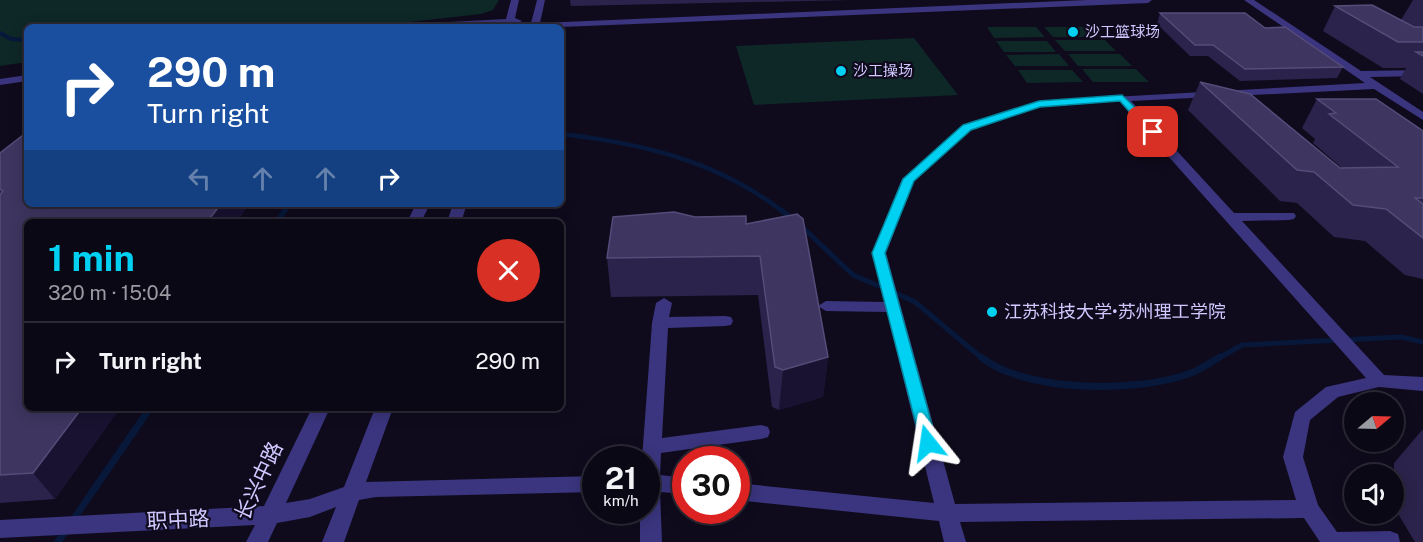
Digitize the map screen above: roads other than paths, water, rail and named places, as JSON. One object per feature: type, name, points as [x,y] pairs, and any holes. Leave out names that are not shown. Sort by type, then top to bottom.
[{"type":"street","points":[[509,24],[515,0]]},
{"type":"street","points":[[535,24],[541,0]]},
{"type":"street","points":[[535,24],[973,0]]},
{"type":"street","points":[[535,24],[1148,0]]},
{"type":"street","points":[[1248,0],[1423,117]]},
{"type":"street","points":[[0,75],[24,71]]},
{"type":"street","points":[[1359,74],[1423,73]]},
{"type":"street","points":[[0,82],[24,78]]},
{"type":"street","points":[[955,542],[879,253],[909,179],[967,128],[1039,104],[1376,86]]},
{"type":"street","points":[[1225,93],[1239,105]]},
{"type":"street","points":[[1122,98],[1379,381]]},
{"type":"street","points":[[1230,217],[1288,216]]},
{"type":"street","points":[[652,446],[660,323],[664,303]]},
{"type":"street","points":[[826,306],[892,303]]},
{"type":"street","points":[[660,323],[725,321]]},
{"type":"street","points":[[1390,541],[1332,542],[1309,509],[1293,457],[1302,417],[1332,392],[1379,381],[1423,384]]},
{"type":"street","name":"长兴中路","points":[[257,542],[320,411]]},
{"type":"street","points":[[333,542],[383,411]]},
{"type":"street","points":[[659,446],[761,432]]},
{"type":"street","name":"职中路","points":[[4,528],[269,516],[310,508],[352,493],[376,489],[582,484]]},
{"type":"street","points":[[750,492],[947,513],[1309,509]]},
{"type":"street","points":[[650,524],[651,542]]},
{"type":"waterway","points":[[0,33],[11,39],[24,40]]},
{"type":"waterway","points":[[564,134],[620,143],[678,157],[732,180],[758,194],[783,212]]},
{"type":"waterway","points":[[284,212],[287,207]]},
{"type":"waterway","points":[[279,219],[285,210]]},
{"type":"waterway","points":[[781,210],[792,219]]},
{"type":"waterway","points":[[799,224],[853,275],[884,288]]},
{"type":"waterway","points":[[893,292],[915,302],[983,359]]},
{"type":"waterway","points":[[1217,359],[1242,345],[1401,337],[1423,342]]},
{"type":"waterway","points":[[981,357],[1001,369],[1025,378],[1083,386],[1143,384],[1169,380],[1195,371],[1220,357]]},
{"type":"waterway","points":[[73,520],[148,411]]},
{"type":"waterway","points":[[58,542],[66,530]]},
{"type":"place","name":"沙工篮球场","points":[[1073,32]]},
{"type":"place","name":"沙工操场","points":[[841,71]]},
{"type":"place","name":"江苏科技大学•苏州理工学院","points":[[992,312]]}]
